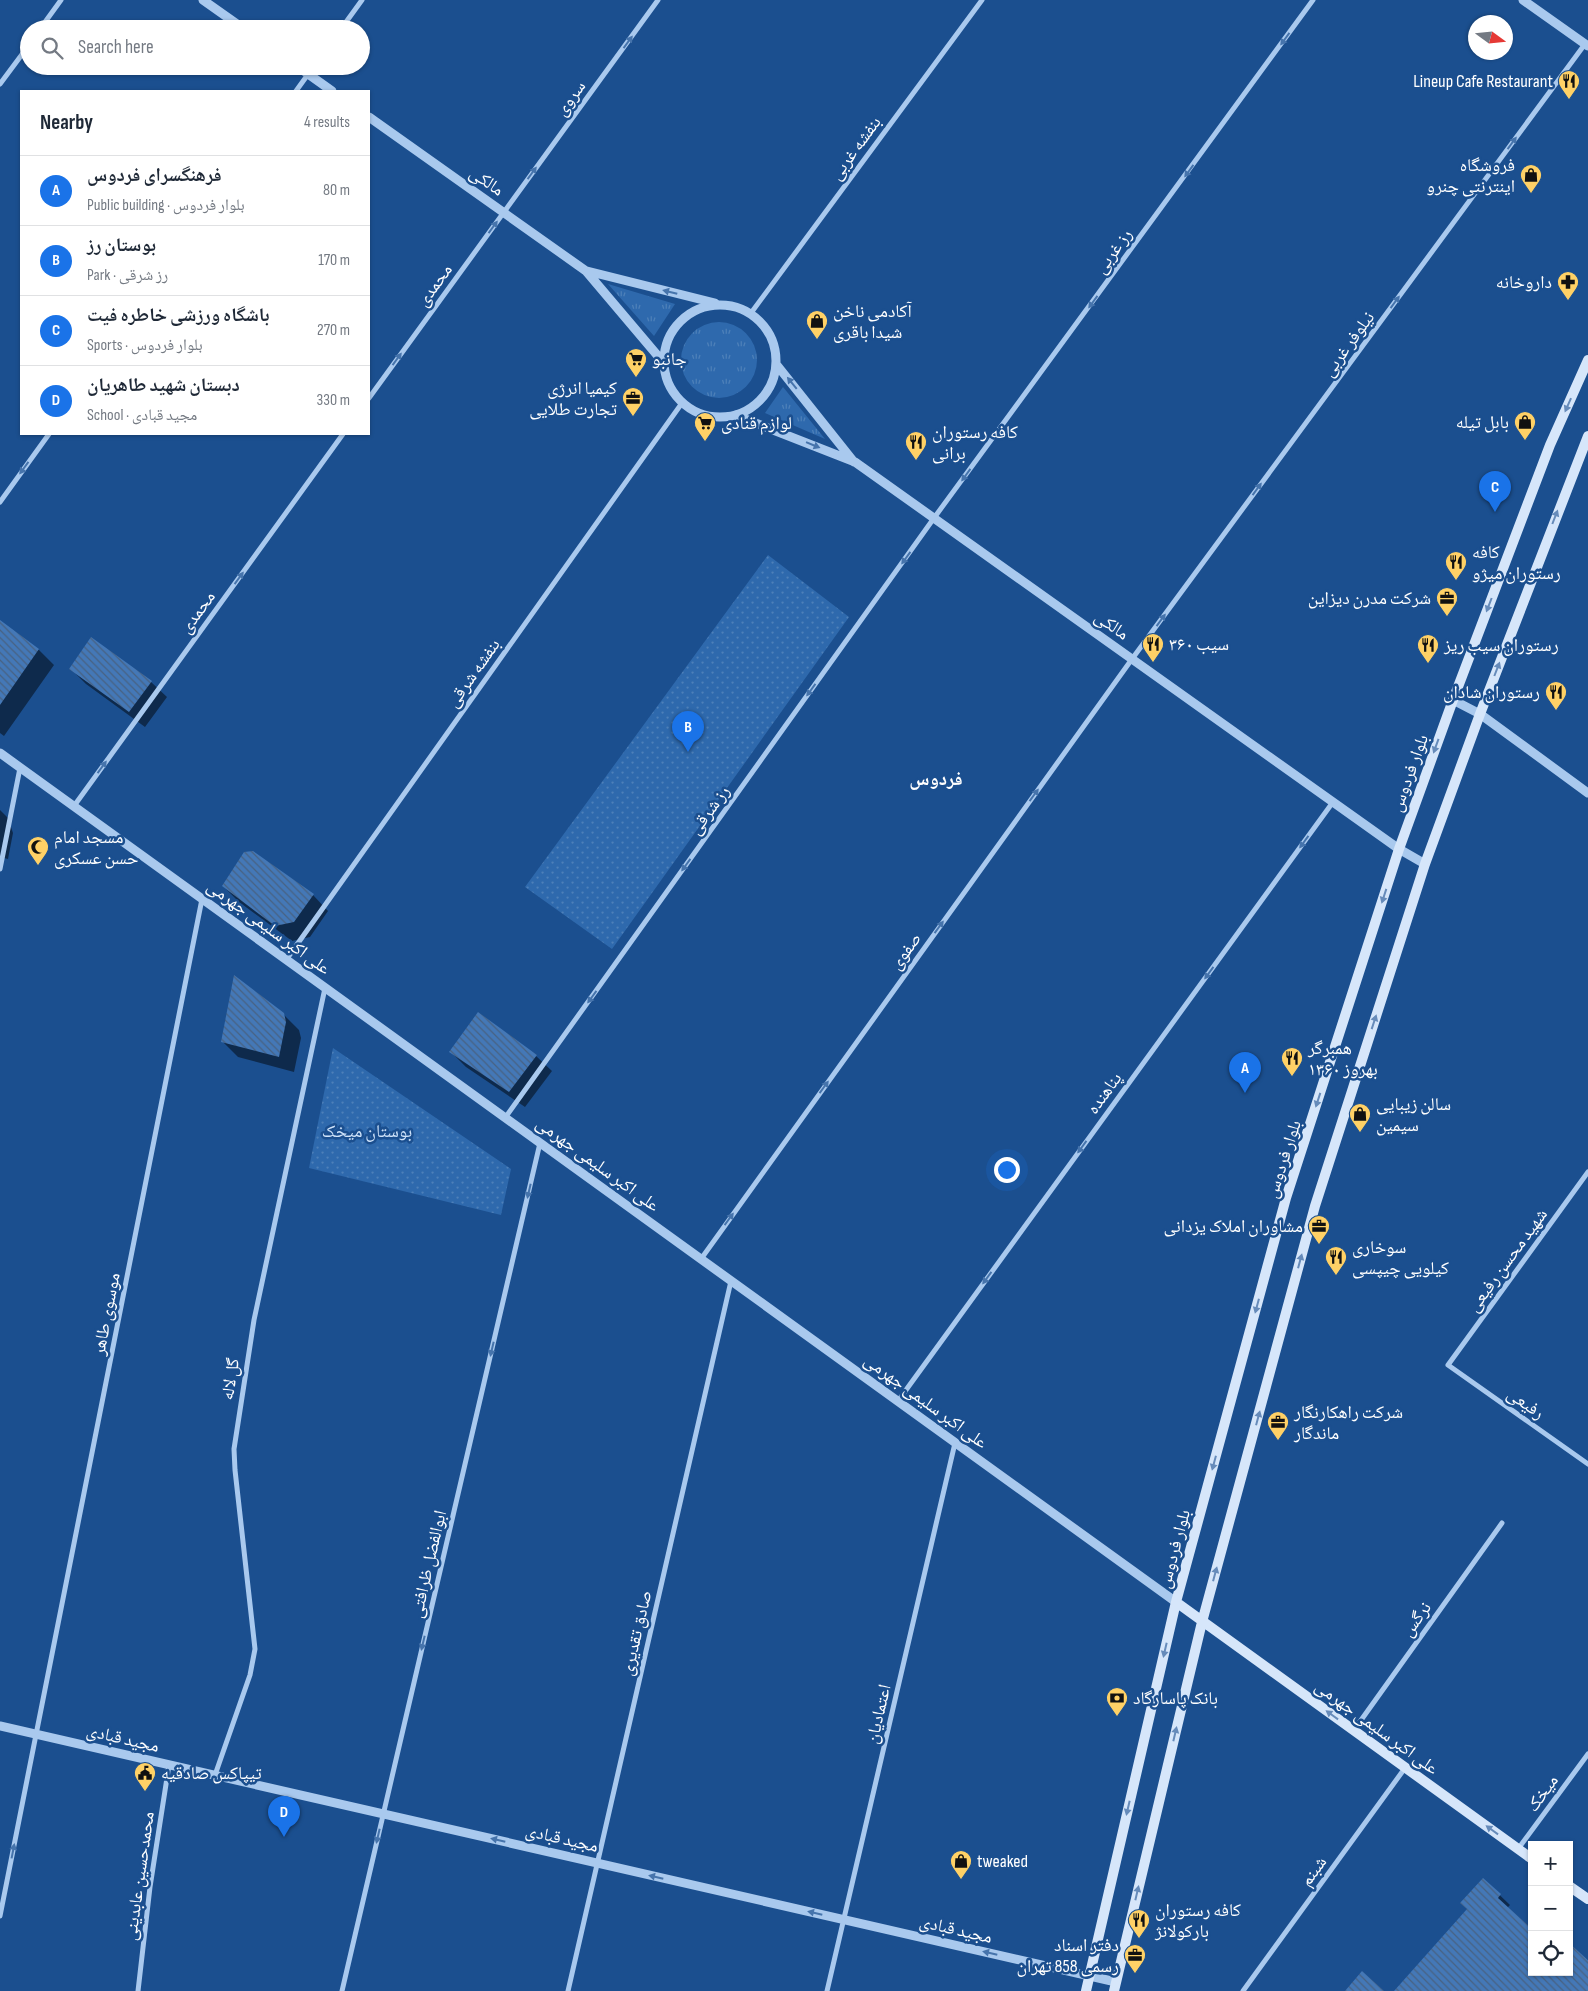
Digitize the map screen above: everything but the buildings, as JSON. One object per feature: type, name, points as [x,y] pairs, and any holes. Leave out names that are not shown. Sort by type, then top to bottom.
[{"type":"main road","name":"بلوار فردوس","points":[[1086,1991],[1176,1602],[1286,1198],[1399,849],[1453,700],[1550,445],[1588,360]]},
{"type":"main road","points":[[1115,1987],[1202,1622],[1315,1206],[1425,864],[1480,714],[1588,436]]},
{"type":"main road","name":"علی اکبر سلیمی جهرمی","points":[[1176,1602],[1528,1856]]},
{"type":"main road","points":[[1573,1889],[1588,1900]]},
{"type":"street","points":[[47,20],[61,0]]},
{"type":"street","points":[[203,0],[231,20]]},
{"type":"street","points":[[348,20],[362,0]]},
{"type":"street","name":"سروی","points":[[503,212],[658,0]]},
{"type":"street","name":"بنفشه غربی","points":[[751,313],[982,0]]},
{"type":"street","name":"رز غربی","points":[[934,518],[1313,0]]},
{"type":"street","points":[[1523,0],[1587,45]]},
{"type":"street","name":"نیلوفر غربی","points":[[1132,659],[1587,45]]},
{"type":"street","points":[[0,84],[20,56]]},
{"type":"street","points":[[297,90],[307,75]]},
{"type":"street","points":[[309,75],[331,90]]},
{"type":"street","name":"مالکی","points":[[370,118],[586,271],[663,362]]},
{"type":"street","name":"محمدی","points":[[370,397],[503,212]]},
{"type":"street","name":"مالکی","points":[[586,271],[717,304]]},
{"type":"street","points":[[717,304],[735,306],[751,313],[765,327],[774,344],[776,364],[773,381],[764,396],[751,408],[735,415],[716,418],[698,413],[682,403],[672,392],[666,378],[663,362],[665,345],[673,329],[685,316],[700,307],[717,304]]},
{"type":"street","name":"مالکی","points":[[776,364],[855,462]]},
{"type":"street","name":"بنفشه شرقی","points":[[286,960],[682,403]]},
{"type":"street","name":"مالکی","points":[[735,415],[855,462],[1399,849],[1425,864]]},
{"type":"street","points":[[0,502],[48,435]]},
{"type":"street","name":"محمدی","points":[[74,806],[342,435]]},
{"type":"street","name":"رز شرقی","points":[[505,1118],[934,518]]},
{"type":"street","name":"صفوی","points":[[701,1259],[1132,659]]},
{"type":"street","points":[[1453,700],[1480,714],[1588,792]]},
{"type":"street","name":"علی اکبر سلیمی جهرمی","points":[[0,753],[1176,1602]]},
{"type":"street","points":[[0,869],[20,768]]},
{"type":"street","name":"پناهنده","points":[[898,1401],[1333,802]]},
{"type":"street","name":"موسوی طاهر","points":[[0,1916],[202,899]]},
{"type":"street","name":"گل لاله","points":[[215,1775],[250,1675],[254,1649],[235,1470],[234,1449],[237,1427],[254,1320],[325,988]]},
{"type":"street","name":"ابوالفضل ظرافتی","points":[[342,1991],[540,1143]]},
{"type":"street","name":"شهید محسن رفیعی","points":[[1448,1365],[1588,1172]]},
{"type":"street","name":"صادق تقدیری","points":[[568,1991],[731,1281]]},
{"type":"street","name":"رفیعی","points":[[1448,1365],[1588,1464]]},
{"type":"street","name":"اعتمادیان","points":[[826,1991],[956,1443]]},
{"type":"street","name":"نرگس","points":[[1353,1730],[1502,1523]]},
{"type":"street","name":"مجید قبادی","points":[[0,1726],[1089,1976],[1115,1987]]},
{"type":"street","name":"میخک","points":[[1518,1849],[1588,1754]]},
{"type":"street","name":"محمدحسین عابدینی","points":[[138,1991],[150,1887],[169,1765]]},
{"type":"street","name":"شبنم","points":[[1243,1991],[1405,1768]]},
{"type":"green space","points":[[608,284],[675,304],[654,336]]},
{"type":"green space","points":[[712,322],[726,322],[740,328],[751,339],[757,353],[754,375],[746,387],[726,398],[712,398],[698,392],[687,381],[681,367],[681,353],[687,339],[698,328]]},
{"type":"green space","points":[[783,387],[825,439],[765,413]]},
{"type":"green space","points":[[768,555],[849,617],[612,949],[525,887]]},
{"type":"green space","name":"بوستان میخک","points":[[333,1048],[511,1169],[501,1215],[309,1168]]},
{"type":"place","name":"Lineup Cafe Restaurant","points":[[1569,100]]},
{"type":"place","name":"فروشگاه اینترنتی چنرو","points":[[1531,194]]},
{"type":"place","name":"داروخانه","points":[[1568,301]]},
{"type":"place","name":"آکادمی ناخن شیدا باقری","points":[[817,340]]},
{"type":"place","name":"جانبو","points":[[636,378]]},
{"type":"place","name":"کیمیا انرژی تجارت طلایی","points":[[633,417]]},
{"type":"place","name":"بابل تیله","points":[[1525,441]]},
{"type":"place","name":"لوازم قنادی","points":[[705,442]]},
{"type":"place","name":"كافه رستوران برانى","points":[[916,461]]},
{"type":"place","name":"باشگاه ورزشی خاطره فیت","points":[[1495,512]]},
{"type":"place","name":"کافه رستوران ميژو","points":[[1456,581]]},
{"type":"place","name":"شرکت مدرن دیزاین","points":[[1447,617]]},
{"type":"place","name":"سیب ۳۶۰","points":[[1153,663]]},
{"type":"place","name":"رستوران سیب ریز","points":[[1428,664]]},
{"type":"place","name":"رستوران شادان","points":[[1556,711]]},
{"type":"place","name":"بوستان رز","points":[[688,752]]},
{"type":"place","name":"مسجد امام حسن عسکری","points":[[38,866]]},
{"type":"place","name":"همبرگر بهروز ۱۳۶۰","points":[[1292,1077]]},
{"type":"place","name":"فرهنگسرای فردوس","points":[[1245,1093]]},
{"type":"place","name":"سالن زیبایی سیمین","points":[[1360,1133]]},
{"type":"place","name":"مشاوران املاک یزدانی","points":[[1319,1245]]},
{"type":"place","name":"سوخاری كيلويی چيپسی","points":[[1336,1276]]},
{"type":"place","name":"شرکت راهکارنگار ماندگار","points":[[1278,1441]]},
{"type":"place","name":"بانک پاسارگاد","points":[[1117,1717]]},
{"type":"place","name":"تیپاکس صادقیه","points":[[145,1792]]},
{"type":"place","name":"دبستان شهید طاهریان","points":[[284,1837]]},
{"type":"place","name":"tweaked","points":[[961,1880]]},
{"type":"place","name":"کافه رستوران بارکولانژ","points":[[1139,1939]]},
{"type":"place","name":"دفتر اسناد رسمی 858 تهران","points":[[1135,1974]]},
{"type":"district","name":"فردوس","points":[[936,778]]}]
